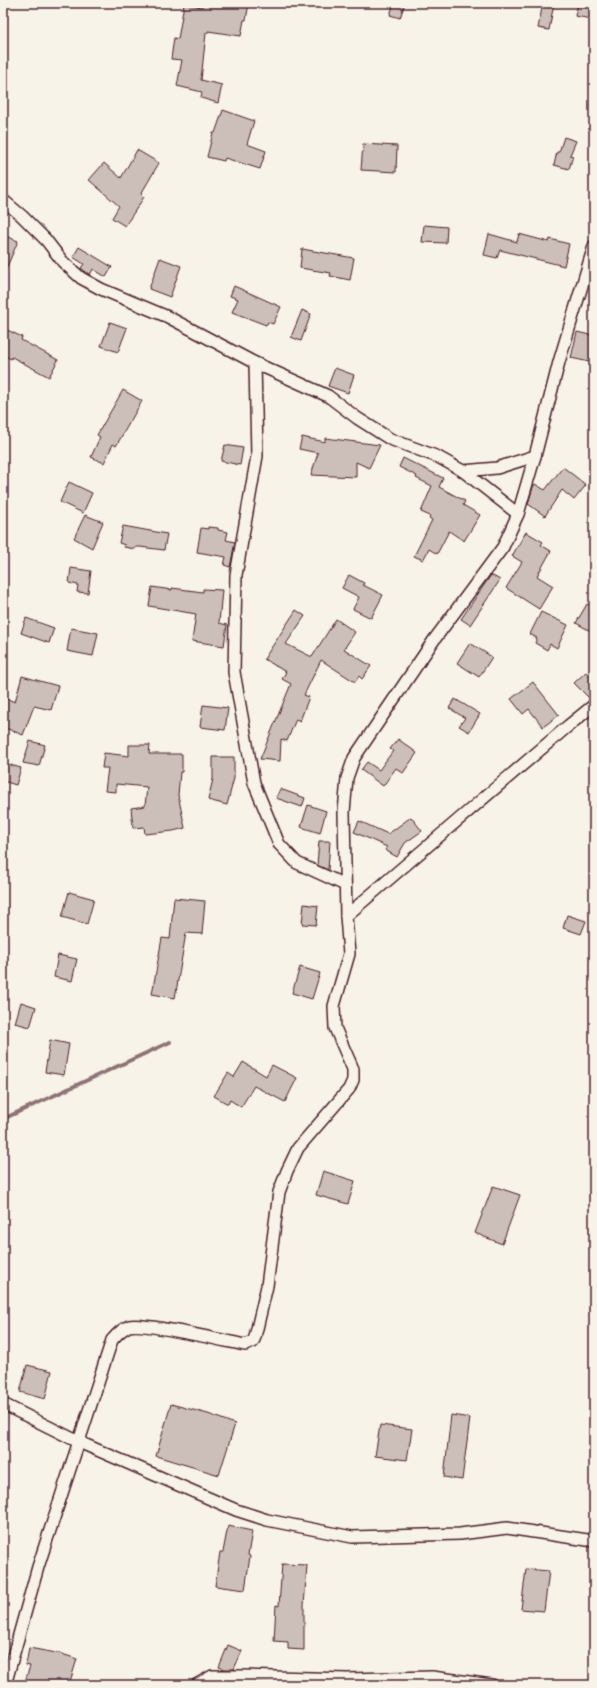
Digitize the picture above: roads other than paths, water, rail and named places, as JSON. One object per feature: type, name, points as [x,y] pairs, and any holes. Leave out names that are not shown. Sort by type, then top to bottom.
[{"type":"street","points":[[3,200],[22,216],[46,240],[63,262],[80,278],[101,289],[168,317],[255,363],[328,396],[357,418],[390,439],[438,457],[463,471],[518,514]]},
{"type":"street","points":[[5,1685],[38,1567],[112,1340],[120,1331],[130,1326],[149,1327],[245,1345],[253,1342],[268,1286],[279,1192],[287,1171],[298,1148],[349,1089],[353,1080],[353,1069],[335,1028],[334,1014],[334,1006],[349,954],[346,916],[344,796],[347,778],[354,758],[434,640],[504,546],[518,514],[535,456],[559,362],[594,246]]},
{"type":"street","points":[[255,363],[257,456],[236,575],[234,672],[254,783],[279,844],[297,863],[345,884]]},
{"type":"street","points":[[463,471],[497,468],[535,456]]},
{"type":"street","points":[[346,916],[594,705]]},
{"type":"street","points":[[3,1404],[79,1442],[236,1510],[267,1520],[352,1537],[460,1534],[507,1528],[594,1541]]},
{"type":"street","points":[[196,1685],[212,1676],[242,1676],[348,1679],[432,1677],[492,1685]]},
{"type":"waterway","points":[[3,1119],[170,1042]]}]
